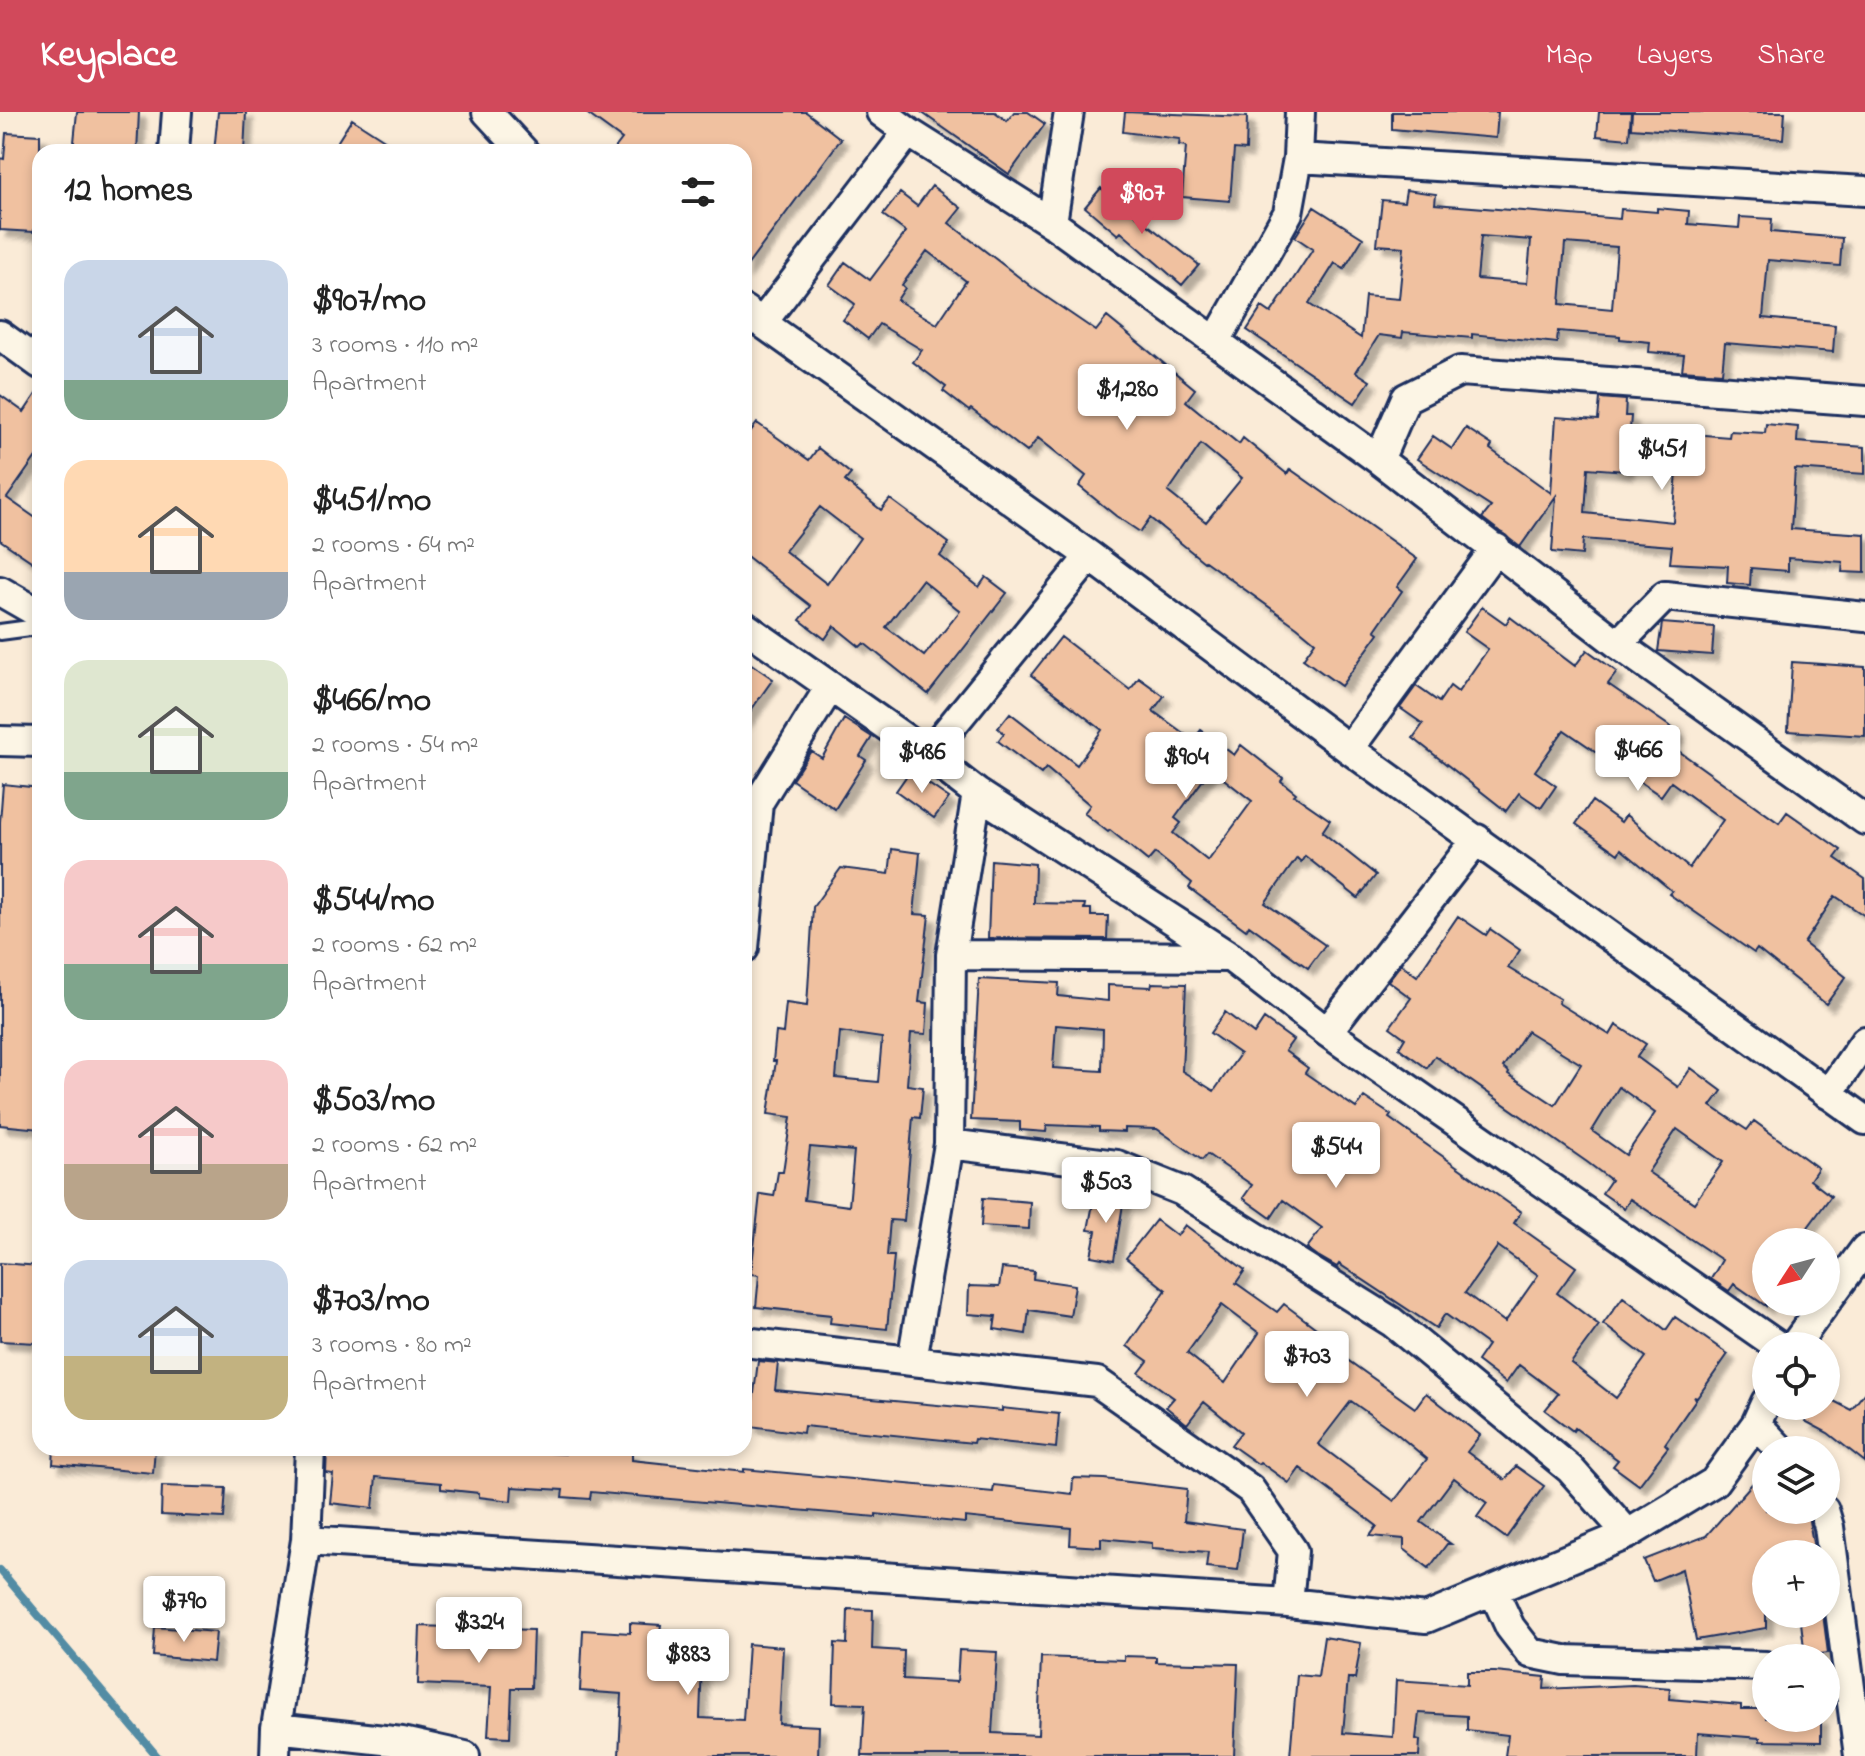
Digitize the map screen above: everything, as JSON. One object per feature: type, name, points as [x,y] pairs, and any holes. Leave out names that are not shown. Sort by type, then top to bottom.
[{"type":"street","points":[[175,144],[177,112]]},
{"type":"street","points":[[487,112],[517,144]]},
{"type":"street","points":[[881,112],[1052,223],[1379,460],[1618,644],[1865,820]]},
{"type":"street","points":[[1052,223],[1069,112]]},
{"type":"street","points":[[1216,341],[1288,213],[1298,158],[1300,112]]},
{"type":"street","points":[[908,132],[753,316],[1090,556],[1349,749],[1865,1120]]},
{"type":"street","points":[[1298,158],[1865,191]]},
{"type":"street","points":[[0,335],[32,358]]},
{"type":"street","points":[[1379,460],[1406,398],[1460,371],[1865,401]]},
{"type":"street","points":[[1349,749],[1496,548]]},
{"type":"street","points":[[928,755],[1090,556]]},
{"type":"street","points":[[0,591],[32,609]]},
{"type":"street","points":[[1618,644],[1665,596],[1865,617]]},
{"type":"street","points":[[752,632],[977,793],[1230,957],[1327,1032],[1758,1332]]},
{"type":"street","points":[[752,865],[758,803],[830,687]]},
{"type":"street","points":[[0,741],[32,742]]},
{"type":"street","points":[[912,1361],[949,1144],[951,955],[977,793]]},
{"type":"street","points":[[1327,1032],[1477,839]]},
{"type":"street","points":[[951,955],[1230,957]]},
{"type":"street","points":[[1828,1094],[1865,1041]]},
{"type":"street","points":[[949,1144],[1117,1165],[1182,1191],[1392,1322],[1570,1469],[1628,1534]]},
{"type":"street","points":[[1840,1283],[1863,1253]]},
{"type":"street","points":[[752,1343],[1097,1382],[1250,1489],[1293,1551],[1288,1603]]},
{"type":"street","points":[[306,1540],[1288,1603],[1426,1618],[1628,1534],[1714,1482],[1756,1420]]},
{"type":"street","points":[[310,1456],[306,1540],[276,1742],[402,1742],[465,1756]]},
{"type":"street","points":[[1828,1524],[1835,1644]]},
{"type":"street","points":[[1493,1590],[1510,1627],[1530,1653],[1564,1660],[1752,1666]]},
{"type":"street","points":[[1840,1684],[1859,1756]]},
{"type":"lane","points":[[0,632],[32,627]]},
{"type":"building","points":[[77,112],[139,112],[137,144],[74,144]]},
{"type":"building","points":[[218,112],[246,112],[244,144],[215,144]]},
{"type":"building","points":[[585,112],[806,112],[841,139],[752,259],[752,144],[618,144],[622,139]]},
{"type":"building","points":[[921,112],[995,112],[1007,121],[1014,112],[1028,112],[1045,124],[1009,174]]},
{"type":"building","points":[[1125,112],[1247,117],[1246,150],[1234,149],[1230,201],[1182,197],[1186,146],[1179,145],[1180,139],[1123,132]]},
{"type":"building","points":[[1392,112],[1498,112],[1496,138],[1392,129]]},
{"type":"building","points":[[1599,112],[1631,112],[1629,139],[1597,136]]},
{"type":"building","points":[[1632,112],[1785,112],[1783,139],[1631,128]]},
{"type":"building","points":[[352,119],[391,144],[336,144]]},
{"type":"building","points":[[6,133],[40,135],[40,144],[32,144],[32,232],[0,230],[0,158],[4,159]]},
{"type":"building","points":[[932,186],[961,208],[949,223],[1033,288],[1096,331],[1107,317],[1195,389],[1186,401],[1239,444],[1243,438],[1287,474],[1290,469],[1417,559],[1397,587],[1402,591],[1375,630],[1379,633],[1341,686],[1303,659],[1315,642],[1204,562],[1150,518],[1140,532],[1079,486],[1086,476],[1038,438],[1027,452],[943,391],[946,387],[913,362],[922,350],[879,324],[868,339],[843,320],[855,304],[829,285],[845,262],[870,280],[906,232],[883,215],[900,193],[917,206]],"holes":[[[927,251],[966,281],[937,324],[897,300],[905,288],[902,285]],[[1201,444],[1242,478],[1206,522],[1168,492]]]},
{"type":"building","points":[[1101,188],[1199,265],[1182,285],[1121,232],[1118,235],[1085,207]]},
{"type":"building","points":[[1406,190],[1436,194],[1435,204],[1620,219],[1621,209],[1657,212],[1657,208],[1689,211],[1688,224],[1739,228],[1740,217],[1772,219],[1771,232],[1842,238],[1840,266],[1768,260],[1763,318],[1835,325],[1833,352],[1725,343],[1722,373],[1682,370],[1684,355],[1649,352],[1650,342],[1620,339],[1620,336],[1558,331],[1557,343],[1472,334],[1472,338],[1403,332],[1402,338],[1379,335],[1356,372],[1370,381],[1355,403],[1247,330],[1262,307],[1271,313],[1313,249],[1295,237],[1314,207],[1363,238],[1344,269],[1335,263],[1309,304],[1361,338],[1365,296],[1399,299],[1404,247],[1377,245],[1382,200],[1404,202]],"holes":[[[1481,236],[1531,240],[1527,283],[1477,279]],[[1565,243],[1617,247],[1612,309],[1560,304]]]},
{"type":"building","points":[[0,395],[24,412],[32,400],[32,462],[7,498],[32,515],[32,562],[0,540]]},
{"type":"building","points":[[1600,398],[1626,400],[1625,416],[1631,416],[1630,429],[1729,437],[1730,431],[1765,433],[1766,424],[1798,427],[1797,442],[1865,447],[1865,474],[1795,469],[1791,529],[1865,534],[1865,573],[1842,572],[1843,562],[1788,558],[1788,571],[1751,568],[1750,585],[1727,583],[1728,566],[1670,563],[1672,546],[1583,539],[1582,555],[1552,552],[1556,496],[1520,547],[1482,518],[1491,507],[1417,459],[1433,436],[1452,449],[1466,428],[1551,493],[1556,417],[1598,420]],"holes":[[[1628,456],[1678,460],[1673,522],[1585,513],[1588,468],[1626,471]]]},
{"type":"building","points":[[757,423],[809,460],[818,448],[851,474],[845,481],[881,510],[890,499],[949,543],[940,556],[979,587],[986,577],[1007,593],[928,694],[864,643],[860,647],[834,626],[825,639],[800,620],[811,606],[752,560],[752,430]],"holes":[[[820,507],[860,538],[827,584],[785,551]],[[922,580],[960,611],[924,656],[886,627]]]},
{"type":"building","points":[[1482,607],[1506,624],[1510,617],[1575,666],[1587,650],[1617,672],[1608,684],[1678,732],[1669,744],[1779,823],[1787,812],[1841,850],[1835,858],[1865,879],[1865,916],[1835,896],[1804,943],[1846,977],[1826,1004],[1757,949],[1754,953],[1669,894],[1672,891],[1621,849],[1618,854],[1576,824],[1592,801],[1621,822],[1626,815],[1689,868],[1723,820],[1671,782],[1661,796],[1564,730],[1535,771],[1556,786],[1541,808],[1519,793],[1506,811],[1413,738],[1423,724],[1400,708],[1416,686],[1439,702],[1450,686],[1458,692],[1488,649],[1464,632]]},
{"type":"building","points":[[1662,623],[1714,627],[1712,655],[1658,651]]},
{"type":"building","points":[[1061,637],[1130,690],[1139,678],[1164,696],[1153,711],[1193,740],[1201,730],[1234,755],[1241,745],[1283,778],[1281,781],[1296,793],[1294,795],[1330,820],[1322,832],[1376,875],[1358,898],[1305,856],[1301,862],[1297,858],[1265,903],[1325,945],[1308,968],[1249,925],[1246,930],[1189,888],[1192,883],[1155,853],[1148,861],[1110,830],[1108,832],[1084,813],[1090,805],[1046,768],[1041,774],[998,741],[1004,733],[998,728],[1010,713],[1077,765],[1102,730],[1031,675]],"holes":[[[1211,769],[1252,801],[1208,861],[1173,833],[1181,823],[1175,818]]]},
{"type":"building","points":[[1792,662],[1865,667],[1865,736],[1788,731]]},
{"type":"building","points":[[752,665],[773,679],[752,709]]},
{"type":"building","points":[[844,719],[872,737],[860,756],[866,760],[835,809],[792,780],[811,751],[822,758]]},
{"type":"building","points":[[910,771],[949,798],[934,818],[896,791]]},
{"type":"building","points":[[3,784],[32,787],[32,1128],[0,1125],[0,822]]},
{"type":"building","points":[[892,849],[920,853],[914,914],[929,915],[919,1002],[928,1003],[926,1034],[911,1033],[907,1085],[923,1087],[920,1118],[913,1117],[904,1221],[890,1220],[887,1256],[894,1256],[887,1329],[830,1323],[831,1315],[756,1307],[759,1275],[752,1274],[760,1194],[774,1196],[778,1172],[783,1172],[791,1117],[768,1114],[776,1061],[773,1061],[776,1032],[783,1033],[786,1003],[807,1006],[813,907],[841,868],[889,874]],"holes":[[[840,1032],[882,1038],[878,1082],[836,1078]],[[810,1147],[854,1151],[849,1206],[804,1200]]]},
{"type":"building","points":[[991,860],[1035,864],[1034,903],[1085,904],[1084,909],[1091,909],[1091,916],[1108,916],[1107,939],[988,938]]},
{"type":"building","points":[[1458,916],[1486,935],[1490,929],[1520,950],[1508,968],[1560,999],[1558,1003],[1610,1035],[1616,1025],[1646,1044],[1637,1057],[1678,1087],[1691,1068],[1722,1091],[1711,1106],[1747,1130],[1754,1121],[1818,1168],[1810,1180],[1831,1196],[1807,1228],[1752,1228],[1752,1296],[1734,1284],[1729,1291],[1711,1279],[1722,1260],[1630,1199],[1624,1208],[1602,1193],[1611,1180],[1435,1056],[1427,1068],[1399,1048],[1405,1038],[1390,1027],[1411,998],[1388,981],[1401,964],[1417,976]],"holes":[[[1527,1031],[1581,1064],[1555,1105],[1508,1074],[1503,1067]],[[1619,1087],[1655,1113],[1626,1155],[1592,1131]],[[1677,1129],[1723,1162],[1694,1203],[1648,1172]]]},
{"type":"building","points":[[979,979],[1059,983],[1058,996],[1108,1001],[1108,985],[1151,987],[1152,983],[1186,984],[1182,1071],[1214,1091],[1240,1054],[1210,1033],[1225,1012],[1254,1034],[1264,1019],[1293,1040],[1285,1051],[1308,1068],[1305,1073],[1356,1108],[1364,1097],[1521,1212],[1514,1223],[1576,1267],[1557,1293],[1599,1325],[1571,1363],[1616,1398],[1646,1357],[1603,1324],[1623,1297],[1666,1330],[1675,1317],[1728,1354],[1697,1398],[1694,1397],[1696,1399],[1665,1444],[1668,1447],[1639,1485],[1613,1466],[1618,1460],[1545,1410],[1558,1394],[1519,1365],[1506,1383],[1477,1361],[1488,1345],[1445,1314],[1436,1328],[1339,1264],[1337,1267],[1318,1256],[1307,1248],[1322,1228],[1283,1200],[1271,1218],[1243,1198],[1252,1185],[1207,1154],[1202,1160],[1157,1129],[1125,1128],[1125,1132],[1099,1131],[1099,1127],[1047,1125],[1046,1132],[1020,1130],[1020,1122],[971,1120]],"holes":[[[1056,1025],[1103,1029],[1102,1071],[1053,1068]],[[1498,1246],[1538,1275],[1505,1322],[1465,1293]]]},
{"type":"building","points":[[1095,1193],[1124,1198],[1114,1260],[1091,1256],[1096,1231],[1088,1230]]},
{"type":"building","points":[[983,1198],[1030,1202],[1029,1229],[981,1226]]},
{"type":"building","points":[[1156,1220],[1177,1236],[1185,1225],[1245,1270],[1236,1283],[1277,1312],[1284,1304],[1336,1343],[1332,1349],[1415,1408],[1426,1393],[1480,1435],[1467,1452],[1505,1480],[1516,1466],[1544,1486],[1506,1538],[1477,1517],[1487,1503],[1454,1478],[1421,1522],[1451,1544],[1447,1544],[1429,1568],[1404,1549],[1404,1539],[1370,1536],[1377,1526],[1300,1468],[1289,1483],[1231,1445],[1241,1432],[1204,1402],[1187,1424],[1166,1407],[1174,1398],[1139,1373],[1148,1361],[1127,1346],[1166,1290],[1126,1258]],"holes":[[[1222,1305],[1259,1333],[1225,1383],[1187,1353]],[[1351,1401],[1427,1459],[1394,1501],[1318,1444]]]},
{"type":"building","points":[[0,1263],[32,1265],[32,1343],[0,1341]]},
{"type":"building","points":[[1002,1268],[1034,1271],[1033,1279],[1075,1285],[1070,1316],[1029,1310],[1026,1334],[994,1329],[996,1316],[968,1314],[969,1286],[999,1287]]},
{"type":"building","points":[[758,1361],[778,1363],[775,1390],[1059,1414],[1056,1448],[804,1426],[803,1433],[752,1426]]},
{"type":"building","points":[[1865,1392],[1865,1462],[1840,1442],[1840,1436],[1832,1436],[1805,1421],[1840,1420],[1840,1404],[1851,1410]]},
{"type":"building","points":[[54,1456],[154,1456],[153,1473],[53,1464]]},
{"type":"building","points":[[327,1456],[632,1456],[632,1460],[744,1472],[744,1469],[993,1492],[994,1485],[1072,1494],[1073,1478],[1104,1479],[1187,1489],[1184,1521],[1243,1529],[1238,1570],[1206,1567],[1208,1552],[1152,1548],[1152,1543],[1101,1538],[1101,1547],[1070,1545],[1071,1528],[965,1517],[965,1523],[591,1492],[590,1499],[562,1497],[563,1490],[512,1487],[511,1501],[479,1497],[479,1493],[441,1489],[441,1483],[376,1477],[373,1508],[330,1503],[333,1474],[326,1473]]},
{"type":"building","points":[[1752,1484],[1752,1524],[1810,1524],[1812,1540],[1752,1540],[1752,1628],[1766,1628],[1696,1640],[1682,1569],[1653,1581],[1644,1560],[1706,1536]]},
{"type":"building","points":[[162,1486],[226,1488],[224,1518],[161,1515]]},
{"type":"building","points":[[848,1609],[873,1610],[872,1649],[904,1651],[903,1679],[957,1682],[959,1650],[997,1652],[992,1733],[1038,1735],[1041,1657],[1124,1660],[1124,1656],[1156,1657],[1156,1662],[1238,1664],[1234,1756],[862,1756],[865,1704],[833,1703],[835,1643],[847,1644]]},
{"type":"building","points":[[630,1623],[661,1625],[660,1631],[703,1633],[700,1718],[743,1720],[748,1644],[783,1647],[779,1724],[819,1726],[818,1756],[619,1756],[622,1694],[580,1691],[583,1630],[630,1633]]},
{"type":"building","points":[[420,1626],[533,1630],[531,1688],[512,1688],[510,1737],[488,1736],[491,1687],[418,1684]]},
{"type":"building","points":[[155,1627],[216,1632],[213,1662],[153,1656]]},
{"type":"building","points":[[1802,1628],[1825,1628],[1827,1644],[1804,1644]]},
{"type":"building","points":[[1324,1637],[1361,1643],[1355,1679],[1348,1678],[1343,1733],[1393,1737],[1396,1680],[1467,1685],[1467,1672],[1495,1672],[1545,1677],[1544,1689],[1633,1685],[1670,1688],[1669,1699],[1741,1705],[1741,1709],[1752,1709],[1752,1732],[1821,1732],[1821,1742],[1760,1741],[1760,1738],[1698,1733],[1697,1756],[1505,1756],[1508,1735],[1467,1730],[1467,1716],[1419,1713],[1416,1739],[1420,1740],[1419,1756],[1290,1756],[1297,1675],[1318,1677]]},
{"type":"waterway","points":[[0,1570],[157,1756]]}]
